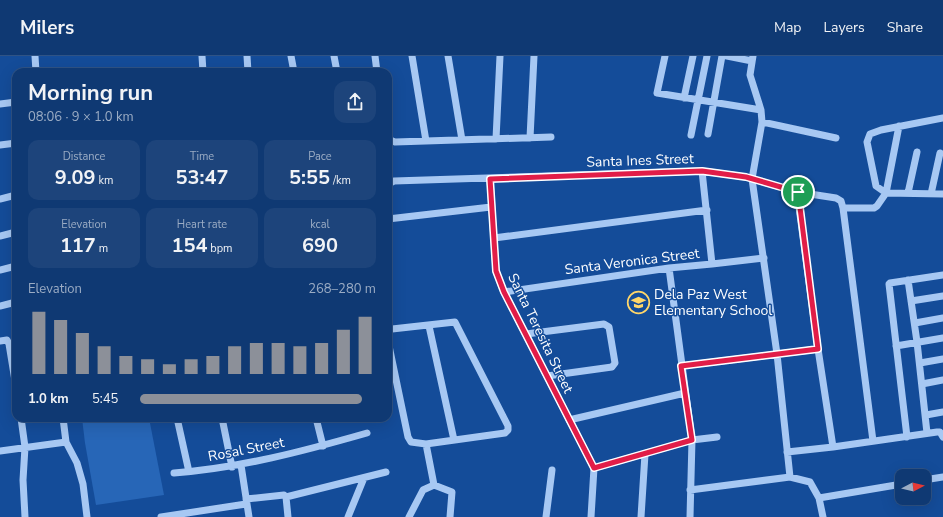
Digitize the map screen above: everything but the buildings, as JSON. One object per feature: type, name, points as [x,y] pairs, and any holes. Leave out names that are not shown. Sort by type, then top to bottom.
[{"type":"street","points":[[35,56],[36,68]]},
{"type":"street","points":[[202,56],[203,68]]},
{"type":"street","points":[[247,56],[248,68]]},
{"type":"street","points":[[291,56],[293,68]]},
{"type":"street","points":[[334,56],[337,68]]},
{"type":"street","points":[[375,56],[377,68]]},
{"type":"street","points":[[412,56],[426,141]]},
{"type":"street","points":[[448,56],[462,140]]},
{"type":"street","points":[[496,139],[500,56]]},
{"type":"street","points":[[530,138],[534,56]]},
{"type":"street","points":[[665,56],[657,93],[761,110]]},
{"type":"street","points":[[684,98],[693,56]]},
{"type":"street","points":[[691,135],[707,56]]},
{"type":"street","points":[[708,134],[722,56]]},
{"type":"street","points":[[727,56],[753,59],[750,76],[761,110],[762,122],[752,179],[777,354],[790,477]]},
{"type":"street","points":[[0,104],[12,102]]},
{"type":"street","points":[[943,118],[875,132],[870,134],[867,142],[876,186],[886,193],[943,194]]},
{"type":"street","points":[[762,122],[836,138]]},
{"type":"street","points":[[873,441],[843,208],[874,208],[878,206],[886,193],[899,126]]},
{"type":"street","points":[[392,141],[395,142],[551,137]]},
{"type":"street","points":[[0,145],[12,144]]},
{"type":"street","points":[[908,193],[918,152]]},
{"type":"street","points":[[931,194],[940,153]]},
{"type":"street","points":[[702,171],[712,264]]},
{"type":"street","name":"Santa Ines Street","points":[[392,182],[702,171],[746,177],[798,192],[836,198],[841,201],[843,208]]},
{"type":"street","name":"Santa Teresita Street","points":[[490,179],[496,271],[504,292],[594,468]]},
{"type":"street","points":[[798,192],[832,447]]},
{"type":"street","points":[[0,199],[12,196]]},
{"type":"street","points":[[392,219],[491,207]]},
{"type":"street","points":[[494,238],[707,210]]},
{"type":"street","points":[[0,236],[12,233]]},
{"type":"street","name":"Santa Veronica Street","points":[[504,292],[668,268],[764,258]]},
{"type":"street","points":[[0,270],[12,267]]},
{"type":"street","points":[[668,268],[692,440],[690,517]]},
{"type":"street","points":[[907,437],[889,284],[943,274]]},
{"type":"street","points":[[908,280],[920,363],[927,433]]},
{"type":"street","points":[[911,301],[943,296]]},
{"type":"street","points":[[0,306],[12,303]]},
{"type":"street","points":[[915,323],[943,318]]},
{"type":"street","points":[[392,329],[455,322],[508,426],[508,430],[505,433],[426,444],[412,442],[408,437],[392,360]]},
{"type":"street","points":[[526,334],[604,324],[609,327],[615,362],[614,366],[547,376]]},
{"type":"street","points":[[429,326],[454,440]]},
{"type":"street","points":[[896,346],[943,338]]},
{"type":"street","points":[[0,341],[7,340],[12,362]]},
{"type":"street","points":[[681,366],[818,349]]},
{"type":"street","points":[[920,363],[943,359]]},
{"type":"street","points":[[922,384],[943,380]]},
{"type":"street","points":[[569,420],[685,393]]},
{"type":"street","points":[[926,415],[943,412]]},
{"type":"street","points":[[22,422],[25,447],[23,480],[25,517]]},
{"type":"street","points":[[64,422],[66,442],[77,463],[83,484],[87,517]]},
{"type":"street","points":[[178,422],[189,472]]},
{"type":"street","points":[[223,422],[232,467]]},
{"type":"street","points":[[317,422],[322,446]]},
{"type":"street","points":[[788,452],[907,437],[927,433],[940,432],[943,436]]},
{"type":"street","name":"Rosal Street","points":[[174,473],[242,465],[322,446],[367,433]]},
{"type":"street","points":[[591,517],[594,468],[692,440],[717,437]]},
{"type":"street","points":[[0,451],[66,442]]},
{"type":"street","points":[[426,444],[434,485]]},
{"type":"street","points":[[641,517],[645,454]]},
{"type":"street","points":[[242,465],[249,517]]},
{"type":"street","points":[[546,517],[552,470]]},
{"type":"street","points":[[161,517],[284,495],[286,497],[386,472]]},
{"type":"street","points":[[690,490],[790,477],[810,482],[819,498],[823,517]]},
{"type":"street","points":[[931,479],[943,477]]},
{"type":"street","points":[[348,517],[364,478]]},
{"type":"street","points":[[409,517],[423,490],[434,485],[452,492],[450,517]]},
{"type":"street","points":[[819,498],[895,485]]},
{"type":"street","points":[[286,497],[288,517]]},
{"type":"shaded area","points":[[82,422],[150,422],[164,495],[96,505]]},
{"type":"place","name":"Dela Paz West Elementary School","points":[[639,302]]},
{"type":"route","points":[[702,171],[746,177],[798,192],[818,349],[681,366],[692,440],[594,468],[504,292],[496,271],[490,179],[702,171]]}]
